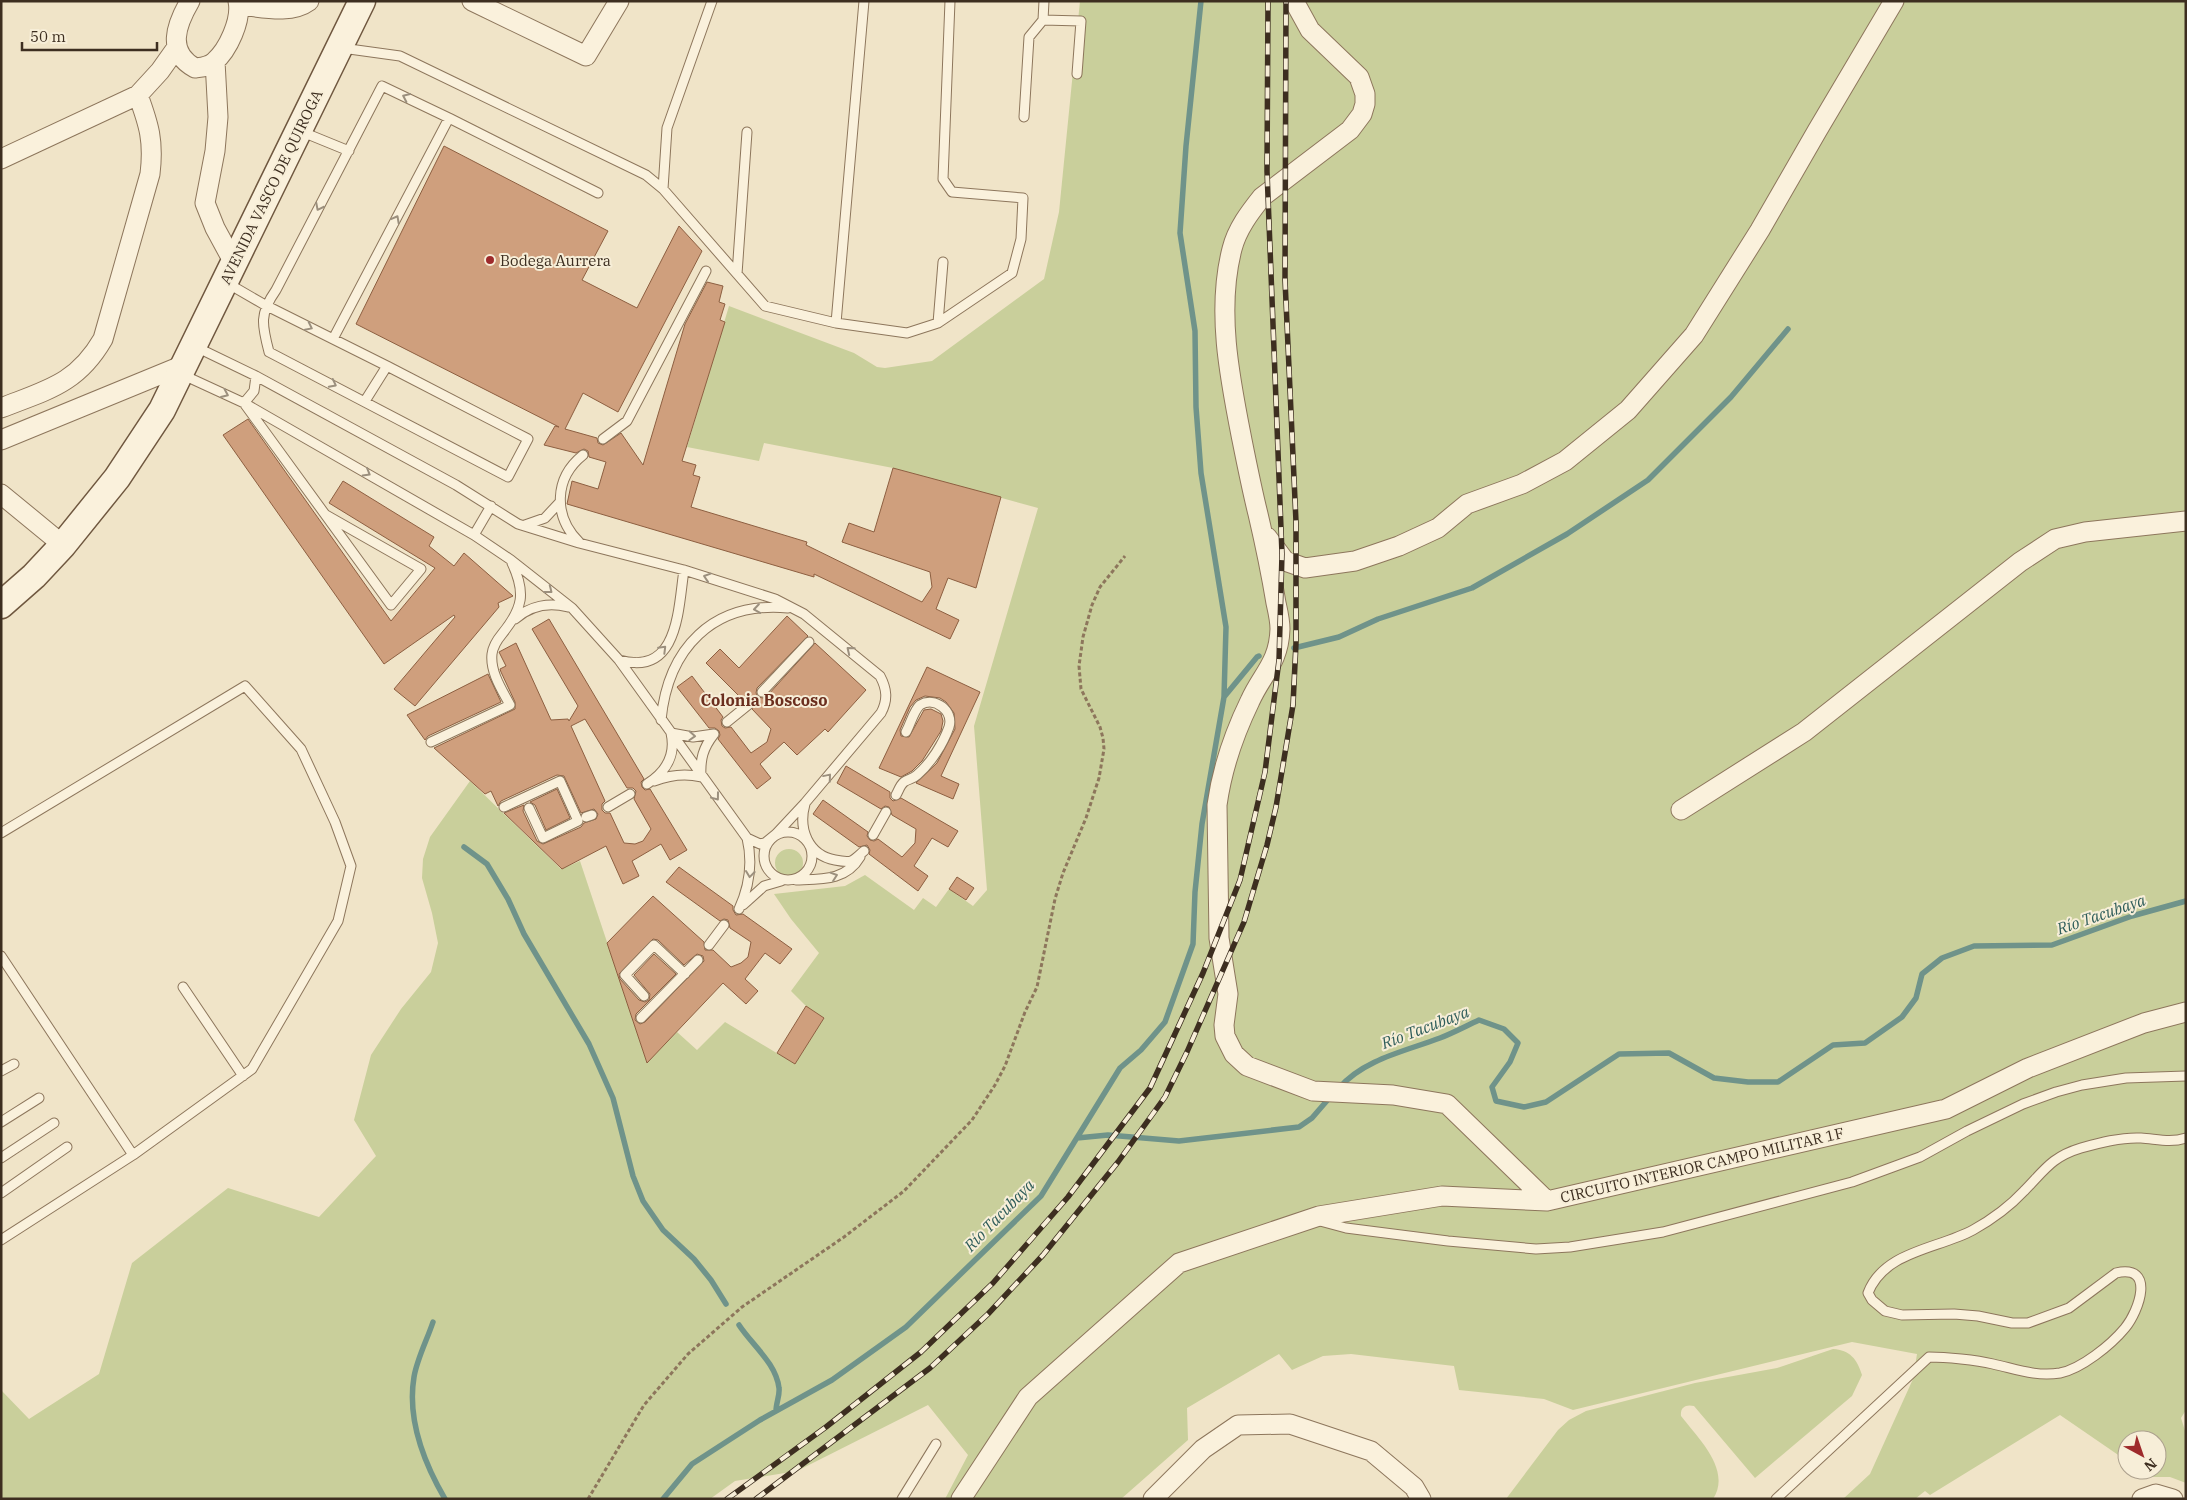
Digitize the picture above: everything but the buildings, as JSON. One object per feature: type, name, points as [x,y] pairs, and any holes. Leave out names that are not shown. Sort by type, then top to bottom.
[{"type":"main road","name":"AVENIDA VASCO DE QUIROGA","points":[[1,606],[34,576],[63,545],[117,478],[162,410],[362,1]]},
{"type":"street","points":[[190,1],[176,33],[177,47],[183,60],[195,68],[204,67],[215,61],[231,36],[238,16],[238,3],[282,9],[300,8],[309,1]]},
{"type":"street","points":[[472,1],[586,56],[618,1]]},
{"type":"street","name":"CIRCUITO INTERIOR CAMPO MILITAR 1F","points":[[1294,1],[1310,30],[1359,77],[1365,94],[1365,104],[1362,114],[1350,130],[1262,197],[1246,218],[1232,249],[1225,314],[1230,366],[1241,431],[1272,574],[1279,615],[1280,640],[1273,662],[1245,711],[1228,755],[1219,788],[1216,823],[1220,938],[1228,994],[1224,1025],[1229,1047],[1240,1061],[1247,1066],[1313,1091],[1393,1095],[1447,1104],[1547,1201],[1946,1109],[2028,1068],[2144,1023],[2186,1012]]},
{"type":"street","points":[[1262,532],[1286,561],[1305,568],[1355,561],[1399,546],[1438,528],[1467,504],[1522,484],[1565,460],[1628,410],[1694,335],[1760,230],[1816,130],[1894,1]]},
{"type":"street","points":[[1,159],[138,94],[160,71],[177,47]]},
{"type":"street","points":[[215,61],[218,116],[215,151],[205,203],[229,272]]},
{"type":"street","points":[[1,408],[60,385],[93,356],[103,339],[150,174],[153,150],[150,132],[138,94]]},
{"type":"street","points":[[1,440],[187,361]]},
{"type":"street","points":[[1,494],[63,545]]},
{"type":"street","points":[[1681,810],[1804,732],[2020,562],[2055,539],[2085,532],[2186,522]]},
{"type":"street","points":[[961,1499],[1028,1397],[1179,1263],[1312,1219],[1442,1196],[1547,1201]]},
{"type":"street","points":[[1153,1499],[1203,1450],[1238,1425],[1290,1424],[1371,1451],[1414,1487],[1421,1499]]},
{"type":"street","points":[[2142,1499],[2156,1494],[2173,1499]]},
{"type":"lane","points":[[663,189],[667,128],[712,1]]},
{"type":"lane","points":[[836,323],[864,1]]},
{"type":"lane","points":[[339,47],[400,56],[646,175],[663,189],[765,306],[836,323],[907,333],[938,324],[1012,272],[1020,239],[1023,198],[952,192],[943,179],[950,1]]},
{"type":"lane","points":[[1024,117],[1029,38],[1043,20],[1044,1]]},
{"type":"lane","points":[[1043,20],[1081,21],[1077,74]]},
{"type":"lane","points":[[229,272],[265,305],[528,440],[508,477],[270,352],[263,327],[265,305],[279,284],[382,86],[598,193]]},
{"type":"lane","points":[[333,339],[449,118]]},
{"type":"lane","points":[[298,131],[348,151]]},
{"type":"lane","points":[[737,274],[747,132]]},
{"type":"lane","points":[[938,324],[943,262]]},
{"type":"lane","points":[[603,440],[627,421],[706,271]]},
{"type":"lane","points":[[187,361],[256,376],[456,485],[518,524],[580,543],[684,570],[775,599],[804,614],[880,676],[886,689],[886,697],[881,713],[805,803],[770,840],[763,855],[769,872],[776,878],[790,880],[802,876],[809,869],[812,860],[802,824],[805,803]]},
{"type":"lane","points":[[187,361],[244,403],[474,535],[511,560],[572,608],[619,660],[765,863]]},
{"type":"lane","points":[[366,401],[387,366]]},
{"type":"lane","points":[[244,403],[254,391],[256,376]]},
{"type":"lane","points":[[244,403],[391,606],[421,569],[326,515]]},
{"type":"lane","points":[[524,525],[545,518],[559,503],[564,483],[572,464],[583,455]]},
{"type":"lane","points":[[559,503],[566,526],[580,543]]},
{"type":"lane","points":[[474,535],[491,506]]},
{"type":"lane","points":[[511,560],[520,582],[521,592],[520,603],[511,623]]},
{"type":"lane","points":[[619,660],[636,663],[644,661],[660,654],[667,647],[675,628],[684,570]]},
{"type":"lane","points":[[431,742],[510,705],[494,670],[492,654],[494,645],[511,623],[520,615],[541,606],[551,605],[572,608]]},
{"type":"lane","points":[[661,720],[666,688],[675,666],[688,646],[712,625],[741,611],[758,608],[790,609],[804,614]]},
{"type":"lane","points":[[762,692],[809,642]]},
{"type":"lane","points":[[1,833],[245,686],[301,749],[335,822],[351,866],[338,921],[252,1069],[133,1155],[1,1240]]},
{"type":"lane","points":[[896,795],[903,782],[918,774],[929,763],[944,737],[950,724],[950,718],[939,704],[928,702],[918,707],[906,732]]},
{"type":"lane","points":[[727,722],[748,705]]},
{"type":"lane","points":[[671,733],[673,743],[668,764],[656,779],[647,784],[676,775],[690,774],[701,776]]},
{"type":"lane","points":[[671,733],[693,736],[714,734],[707,742],[702,756],[701,776]]},
{"type":"lane","points":[[504,807],[560,781],[578,821],[543,838],[529,808]]},
{"type":"lane","points":[[608,807],[630,794]]},
{"type":"lane","points":[[873,835],[886,812]]},
{"type":"lane","points":[[794,832],[808,842],[822,856],[839,860],[852,860],[864,851],[856,864],[838,876],[827,879],[777,881],[764,886],[739,909],[750,876],[747,838],[760,844],[770,840],[776,834],[794,832]]},
{"type":"lane","points":[[709,945],[724,925]]},
{"type":"lane","points":[[644,996],[624,975],[654,945],[684,974]]},
{"type":"lane","points":[[1,956],[133,1155]]},
{"type":"lane","points":[[641,1018],[698,960]]},
{"type":"lane","points":[[182,987],[243,1076]]},
{"type":"lane","points":[[1,1071],[14,1064]]},
{"type":"lane","points":[[1312,1219],[1346,1228],[1448,1241],[1536,1249],[1570,1247],[1663,1232],[1807,1192],[1852,1182],[1920,1157],[1967,1131],[2023,1104],[2056,1092],[2082,1085],[2126,1078],[2186,1076]]},
{"type":"lane","points":[[1,1122],[39,1098]]},
{"type":"lane","points":[[1,1158],[54,1123]]},
{"type":"lane","points":[[1776,1499],[1929,1356],[1992,1364],[2027,1373],[2044,1374],[2078,1367],[2114,1339],[2126,1327],[2139,1304],[2142,1287],[2139,1278],[2132,1272],[2116,1273],[2069,1308],[2028,1323],[2012,1323],[1978,1316],[1954,1314],[1902,1315],[1885,1311],[1872,1300],[1868,1292],[1877,1277],[1897,1260],[1957,1238],[1988,1220],[2024,1191],[2041,1171],[2063,1155],[2080,1148],[2123,1139],[2141,1138],[2176,1142],[2186,1138]]},
{"type":"lane","points":[[1,1192],[67,1148]]},
{"type":"lane","points":[[902,1499],[936,1444]]},
{"type":"path","points":[[588,1499],[644,1406],[688,1354],[742,1307],[844,1237],[904,1191],[972,1120],[996,1085],[1009,1057],[1025,1012],[1037,988],[1062,873],[1086,818],[1099,778],[1104,749],[1103,738],[1100,727],[1081,689],[1079,666],[1086,621],[1092,605],[1106,579],[1125,556]]},
{"type":"green space","points":[[1080,1],[2186,1],[2186,1410],[2181,1418],[2186,1434],[2186,1483],[2167,1477],[2167,1430],[2117,1430],[2117,1454],[2060,1415],[1930,1495],[1925,1491],[1915,1499],[1843,1499],[1870,1474],[1913,1379],[1917,1354],[1852,1342],[1573,1410],[1544,1399],[1459,1390],[1454,1366],[1351,1354],[1323,1356],[1292,1370],[1279,1354],[1187,1408],[1188,1440],[1121,1499],[945,1499],[968,1455],[928,1405],[797,1471],[735,1481],[710,1499],[1,1499],[1,1390],[29,1419],[99,1374],[132,1263],[228,1188],[319,1217],[376,1156],[354,1120],[371,1055],[401,1009],[431,972],[438,943],[422,878],[423,859],[430,837],[470,781],[561,869],[580,861],[647,1062],[677,1032],[697,1050],[725,1022],[795,1064],[824,1018],[806,1006],[791,991],[819,953],[791,919],[774,894],[845,886],[865,875],[914,910],[923,898],[936,907],[949,889],[973,906],[987,890],[974,726],[1038,508],[893,468],[764,443],[759,461],[687,447],[729,306],[854,353],[877,367],[885,368],[932,361],[1044,279],[1059,212]]},
{"type":"green space","points":[[789,849],[799,853],[803,863],[799,873],[789,877],[779,873],[775,863],[779,853]]},
{"type":"green space","points":[[1833,1349],[1848,1353],[1860,1369],[1862,1375],[1852,1396],[1755,1478],[1694,1406],[1688,1405],[1683,1408],[1681,1416],[1704,1444],[1716,1466],[1718,1488],[1713,1499],[1506,1499],[1558,1430],[1569,1420],[1586,1411],[1695,1383],[1777,1368]]},
{"type":"waterway","points":[[663,1499],[692,1464],[760,1420],[832,1380],[906,1327],[1041,1196],[1120,1068],[1141,1050],[1165,1022],[1193,944],[1195,892],[1202,824],[1224,697],[1226,627],[1201,473],[1196,407],[1195,331],[1180,233],[1186,146],[1201,1]]},
{"type":"waterway","points":[[1294,648],[1339,637],[1378,619],[1472,588],[1567,534],[1648,480],[1731,397],[1788,329]]},
{"type":"waterway","points":[[1224,697],[1259,656]]},
{"type":"waterway","points":[[464,847],[487,864],[508,899],[524,934],[589,1044],[613,1098],[633,1176],[643,1201],[663,1230],[694,1259],[711,1280],[726,1304]]},
{"type":"waterway","name":"Río Tacubaya","points":[[1339,1088],[1349,1078],[1373,1063],[1445,1036],[1479,1020],[1504,1029],[1518,1043],[1510,1062],[1492,1087],[1496,1101],[1524,1107],[1546,1102],[1619,1054],[1669,1053],[1714,1078],[1748,1082],[1778,1082],[1833,1045],[1865,1043],[1902,1017],[1916,998],[1922,974],[1942,958],[1974,946],[2052,945],[2132,916],[2186,901]]},
{"type":"waterway","name":"Río Tacubaya","points":[[1077,1138],[1108,1135],[1179,1141],[1299,1127],[1312,1118],[1331,1096]]},
{"type":"waterway","points":[[433,1322],[415,1370],[412,1393],[413,1409],[415,1425],[424,1456],[445,1499]]},
{"type":"waterway","points":[[739,1325],[768,1362],[777,1379],[779,1393],[776,1411]]},
{"type":"railway","points":[[727,1499],[826,1427],[921,1352],[993,1283],[1068,1197],[1150,1088],[1203,973],[1240,880],[1265,772],[1279,660],[1282,554],[1267,171],[1268,1]]},
{"type":"railway","points":[[756,1499],[930,1368],[988,1314],[1043,1255],[1118,1162],[1165,1097],[1187,1052],[1244,922],[1267,845],[1276,807],[1293,705],[1296,643],[1296,522],[1285,280],[1286,1]]},
{"type":"place","name":"Bodega Aurrera","points":[[490,260]]},
{"type":"district","name":"Colonia Boscoso","points":[[764,700]]}]
